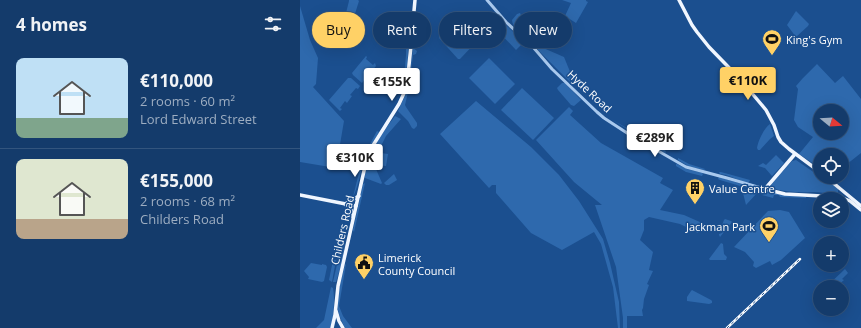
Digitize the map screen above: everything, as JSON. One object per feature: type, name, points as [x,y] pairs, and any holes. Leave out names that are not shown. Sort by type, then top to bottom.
[{"type":"main road","name":"Childers Road","points":[[332,328],[338,286],[368,154],[399,104],[407,84],[415,0]]},
{"type":"main road","points":[[679,0],[692,26],[712,51],[740,79],[768,113],[781,142],[813,167]]},
{"type":"main road","points":[[765,189],[795,154]]},
{"type":"main road","points":[[835,184],[861,206]]},
{"type":"main road","name":"Hyde Road","points":[[765,189],[785,194],[813,196]]},
{"type":"main road","points":[[300,195],[356,206]]},
{"type":"main road","points":[[345,204],[359,196]]},
{"type":"main road","points":[[849,201],[861,210]]},
{"type":"main road","points":[[345,204],[351,210],[354,218]]},
{"type":"main road","name":"Childers Road","points":[[336,308],[339,321],[343,328]]},
{"type":"street","name":"Hyde Road","points":[[487,0],[506,22],[552,69],[607,120],[686,167],[765,189]]},
{"type":"shaded area","points":[[349,0],[359,1],[356,12],[346,12]]},
{"type":"shaded area","points":[[562,0],[586,0],[588,2],[576,23],[572,20],[572,12],[567,12],[571,3]]},
{"type":"shaded area","points":[[300,6],[312,48],[314,48],[318,58],[316,84],[313,87],[344,121],[336,168],[300,162]]},
{"type":"shaded area","points":[[796,11],[809,24],[796,37],[787,25]]},
{"type":"shaded area","points":[[514,18],[514,25],[512,23]]},
{"type":"shaded area","points":[[506,25],[514,33],[514,48],[506,39]]},
{"type":"shaded area","points":[[406,48],[409,48],[406,77],[404,77]]},
{"type":"shaded area","points":[[413,48],[417,51],[416,54],[413,55],[409,88],[405,105],[417,123],[417,126],[414,129],[398,111],[409,86]]},
{"type":"shaded area","points":[[448,48],[470,48],[460,59],[458,59]]},
{"type":"shaded area","points":[[538,48],[543,48],[564,57],[573,81],[570,82],[538,50]]},
{"type":"shaded area","points":[[366,56],[366,59],[373,65],[375,63],[376,66],[362,83],[352,73]]},
{"type":"shaded area","points":[[489,58],[515,84],[495,104],[469,78]]},
{"type":"shaded area","points":[[817,64],[835,83],[843,76],[861,99],[861,153],[849,162],[849,148],[813,148],[813,163],[799,154],[813,137],[798,127],[794,120],[798,89],[796,86]]},
{"type":"shaded area","points":[[348,78],[351,78],[360,86],[350,95],[352,96],[347,103],[345,101],[340,108],[342,109],[340,111],[329,100]]},
{"type":"shaded area","points":[[562,83],[565,83],[581,100],[574,106],[571,105],[558,90],[557,88]]},
{"type":"shaded area","points":[[522,88],[554,118],[533,140],[501,110]]},
{"type":"shaded area","points":[[476,101],[531,147],[559,175],[579,201],[603,239],[619,302],[620,328],[618,328],[613,287],[601,244],[594,232],[562,250],[531,233],[496,193],[496,185],[492,185],[489,188],[440,134]]},
{"type":"shaded area","points":[[569,107],[573,111],[570,115],[601,143],[663,178],[660,183],[673,190],[660,210],[684,215],[702,223],[698,233],[680,224],[649,217],[644,220],[644,230],[640,240],[653,252],[649,270],[653,271],[647,284],[649,285],[644,299],[642,310],[643,316],[627,316],[627,328],[623,328],[616,267],[595,205],[602,205],[574,182],[536,140]]},
{"type":"shaded area","points":[[395,116],[401,119],[386,136],[373,162],[382,183],[381,184],[365,178],[366,169],[375,145]]},
{"type":"shaded area","points":[[611,119],[665,150],[666,152],[665,153]]},
{"type":"shaded area","points":[[770,124],[774,136],[760,150],[758,150],[757,148],[760,138]]},
{"type":"shaded area","points":[[377,131],[379,132],[366,157],[353,197],[364,152]]},
{"type":"shaded area","points":[[381,153],[388,154],[386,166],[378,165]]},
{"type":"shaded area","points":[[776,155],[784,163],[772,176],[765,168],[758,166],[763,163],[766,165]]},
{"type":"shaded area","points":[[678,158],[689,164],[705,169],[690,167],[678,160]]},
{"type":"shaded area","points":[[796,160],[813,172],[813,184],[833,184],[838,188],[838,192],[792,192],[771,188],[771,185],[781,172],[792,161]]},
{"type":"shaded area","points":[[676,164],[703,174],[702,176],[686,172],[676,166]]},
{"type":"shaded area","points":[[719,172],[750,180],[747,183],[720,174]]},
{"type":"shaded area","points":[[394,174],[397,180],[389,185],[386,185],[384,183]]},
{"type":"shaded area","points":[[719,177],[748,187],[747,188],[720,180],[718,179]]},
{"type":"shaded area","points":[[365,183],[354,232],[353,230],[363,184]]},
{"type":"shaded area","points":[[742,189],[757,193],[746,205]]},
{"type":"shaded area","points":[[768,192],[806,198],[780,197],[779,195],[774,195],[773,198],[762,195]]},
{"type":"shaded area","name":"Jackman Park","points":[[780,210],[789,212],[805,238],[781,260],[772,265],[770,261],[756,268],[753,266],[754,262],[745,252],[734,247],[768,211]]},
{"type":"shaded area","points":[[725,219],[732,222],[720,237],[719,234],[722,233],[724,225],[722,225]]},
{"type":"shaded area","points":[[345,230],[345,243],[341,263],[336,282],[333,282]]},
{"type":"shaded area","points":[[721,243],[723,244],[724,254],[727,257],[726,260],[710,260],[709,259]]},
{"type":"shaded area","points":[[333,260],[336,260],[332,282],[329,280]]},
{"type":"shaded area","points":[[311,263],[326,265],[327,267],[324,281],[322,282],[308,279],[309,277],[304,271]]},
{"type":"shaded area","points":[[346,264],[339,306],[343,316],[352,328],[345,328],[338,310],[340,287]]},
{"type":"shaded area","points":[[842,272],[848,273],[842,279],[844,280],[833,280]]},
{"type":"shaded area","points":[[331,287],[333,288],[334,292],[334,303],[330,328],[316,328],[324,320]]},
{"type":"shaded area","points":[[692,290],[711,300],[712,303],[709,304],[687,301],[687,297]]},
{"type":"railway","points":[[727,328],[800,259]]},
{"type":"place","name":"King's Gym","points":[[772,56]]},
{"type":"place","name":"Value Centre","points":[[695,205]]},
{"type":"place","name":"Jackman Park","points":[[769,243]]},
{"type":"place","name":"Limerick County Council","points":[[364,280]]}]
